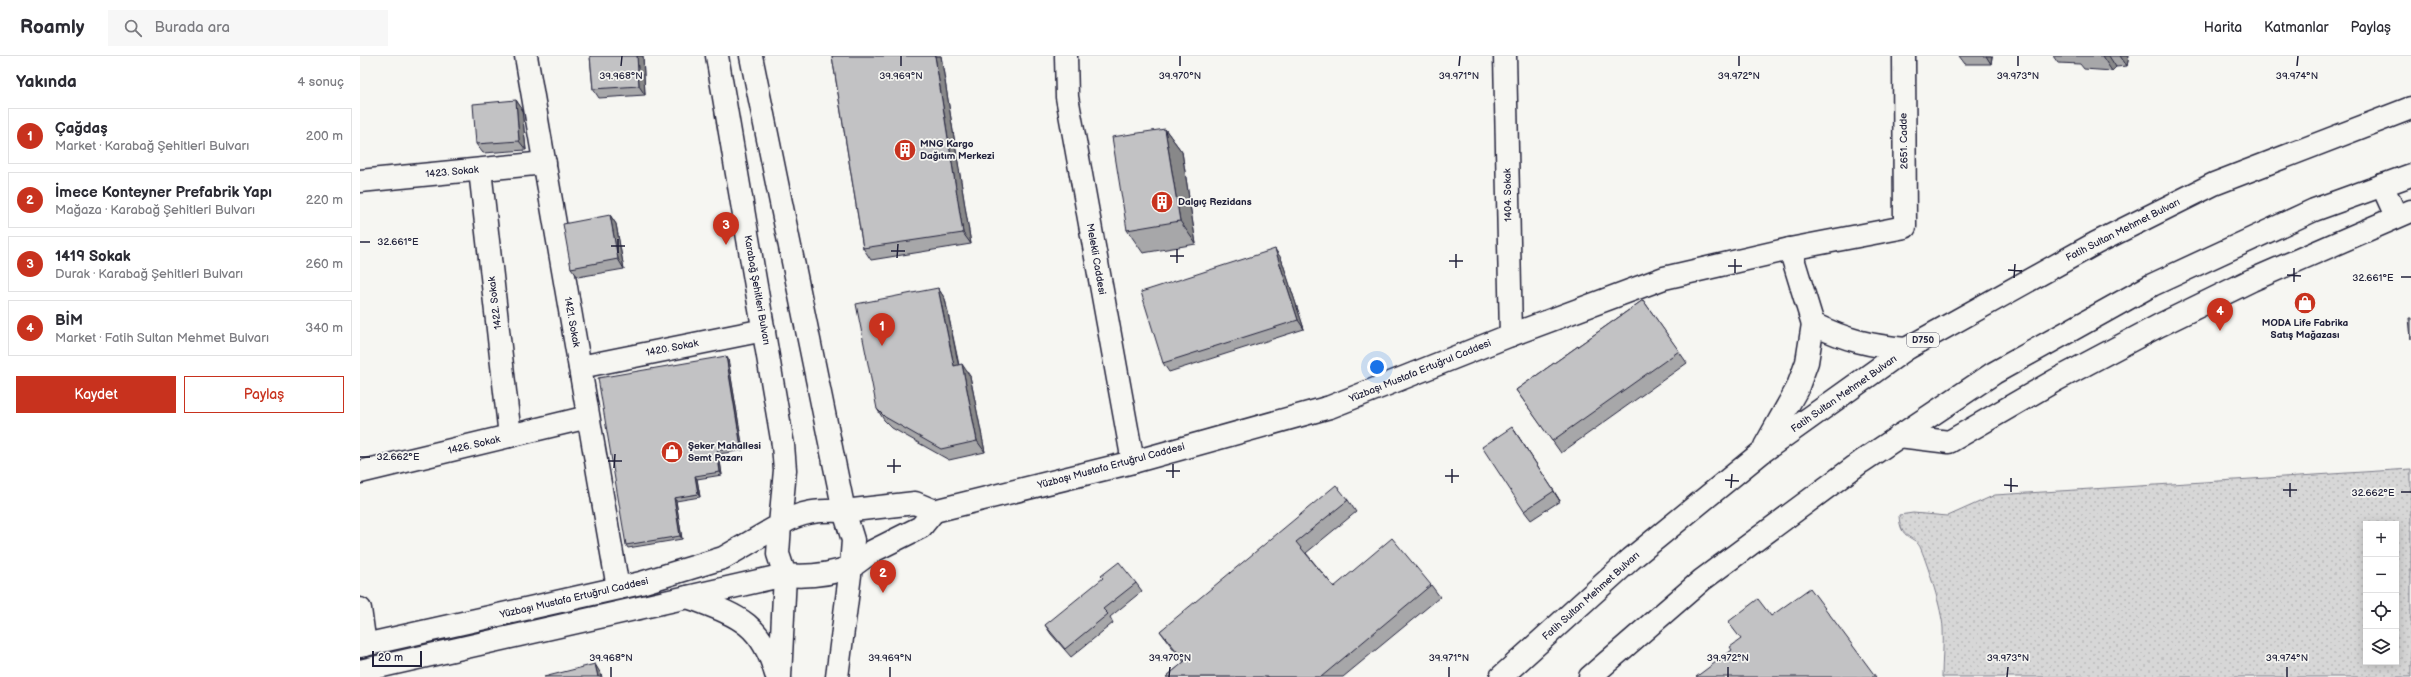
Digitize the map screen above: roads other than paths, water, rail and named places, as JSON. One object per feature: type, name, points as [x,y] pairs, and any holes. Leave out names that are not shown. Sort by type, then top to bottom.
[{"type":"main road","name":"1421. Sokak","points":[[526,56],[618,588]]},
{"type":"main road","name":"Karabağ Şehitleri Bulvarı","points":[[717,56],[764,330],[785,470],[778,554],[785,575],[778,677]]},
{"type":"main road","points":[[751,56],[844,511],[853,540],[837,677]]},
{"type":"main road","name":"Melekli Caddesi","points":[[1066,56],[1067,97],[1133,462]]},
{"type":"main road","name":"1404. Sokak","points":[[1505,56],[1511,335]]},
{"type":"main road","name":"2651. Cadde","points":[[1904,56],[1905,226]]},
{"type":"main road","name":"Fatih Sultan Mehmet Bulvarı","points":[[1501,677],[1631,559],[1762,452],[1906,350],[2096,243],[2214,184],[2411,108]]},
{"type":"main road","name":"1423. Sokak","points":[[360,181],[545,163]]},
{"type":"main road","name":"1422. Sokak","points":[[480,170],[510,436]]},
{"type":"main road","points":[[1590,677],[1702,580],[1861,462],[1994,373],[2152,285],[2314,210],[2411,175]]},
{"type":"main road","points":[[1899,436],[1949,442],[2056,380],[2160,325],[2252,280],[2404,214],[2382,185]]},
{"type":"main road","name":"Yüzbaşı Mustafa Ertuğrul Caddesi","points":[[934,511],[1133,462],[1330,406],[1511,335],[1664,278],[1790,249],[1905,226]]},
{"type":"main road","points":[[1762,452],[1796,389],[1806,362],[1813,324],[1790,249]]},
{"type":"main road","points":[[1813,324],[1837,336],[1857,343],[1906,350]]},
{"type":"main road","name":"1420. Sokak","points":[[580,367],[764,330]]},
{"type":"main road","name":"1426. Sokak","points":[[360,472],[588,417]]},
{"type":"main road","points":[[360,671],[785,575],[808,576],[829,574],[851,567],[873,551],[921,527],[934,511],[915,503],[844,511],[826,510],[791,517],[780,525]]},
{"type":"main road","name":"Yüzbaşı Mustafa Ertuğrul Caddesi","points":[[363,646],[618,588],[723,558],[780,525]]},
{"type":"main road","points":[[688,597],[739,618],[754,630],[765,644],[778,677]]},
{"type":"main road","points":[[360,609],[363,646]]},
{"type":"place","name":"MNG Kargo Dağıtım Merkezi","points":[[905,150]]},
{"type":"place","name":"Dalgıç Rezidans","points":[[1162,202]]},
{"type":"place","name":"1419 Sokak","points":[[726,245]]},
{"type":"place","name":"MODA Life Fabrika Satış Mağazası","points":[[2305,303]]},
{"type":"place","name":"BİM","points":[[2220,331]]},
{"type":"place","name":"Çağdaş","points":[[882,346]]},
{"type":"place","name":"Şeker Mahallesi Semt Pazarı","points":[[672,452]]},
{"type":"place","name":"İmece Konteyner Prefabrik Yapı","points":[[883,593]]}]
